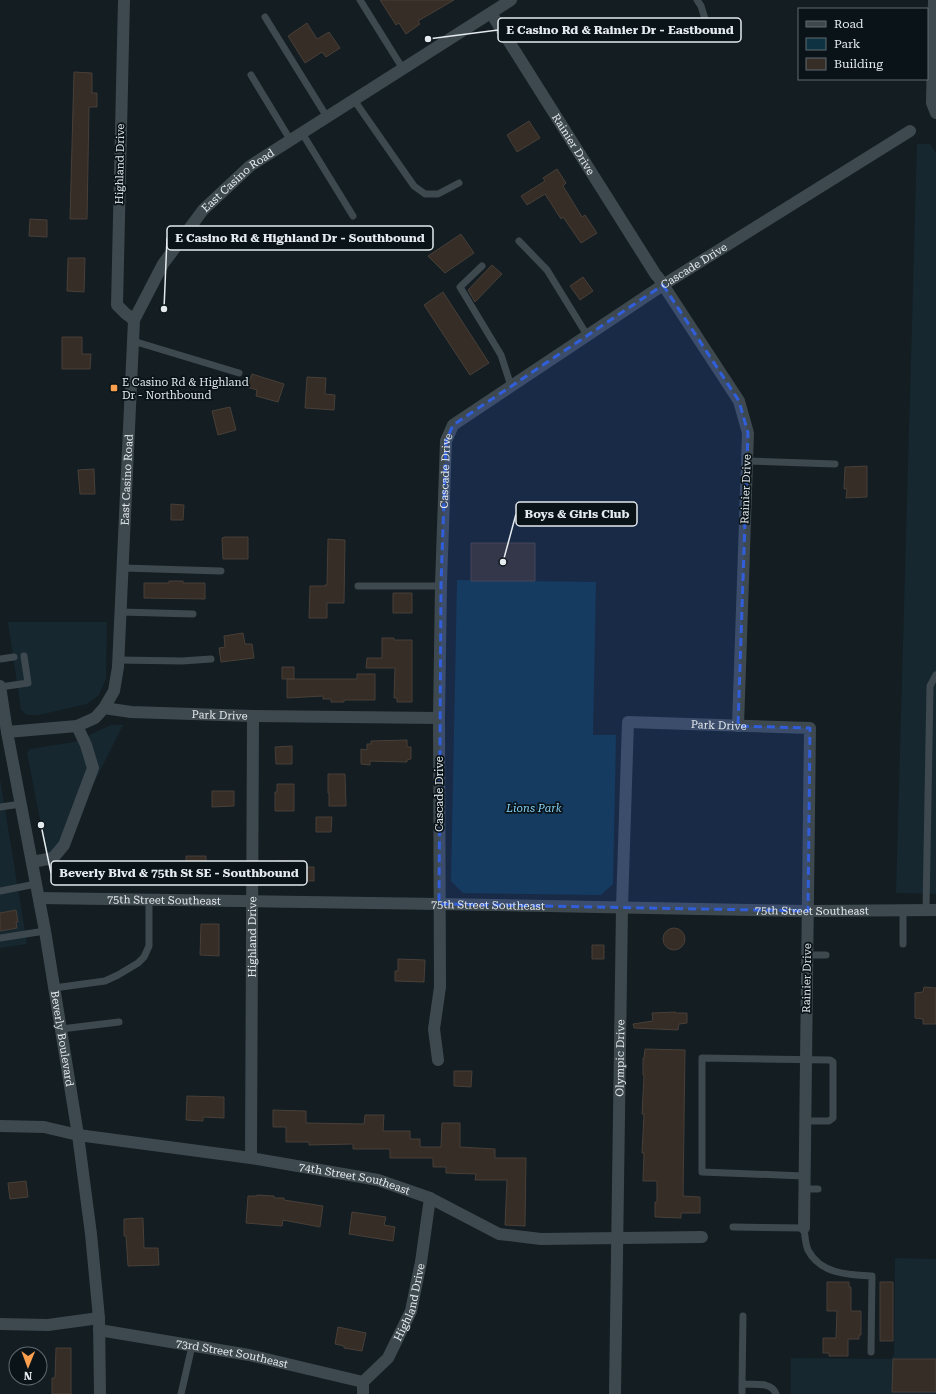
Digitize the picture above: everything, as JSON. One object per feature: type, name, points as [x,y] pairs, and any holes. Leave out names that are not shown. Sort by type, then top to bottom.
[{"type":"street","name":"Highland Drive","points":[[124,0],[117,305],[134,320]]},
{"type":"street","name":"East Casino Road","points":[[104,708],[114,691],[118,660],[134,320],[163,264],[203,210],[250,166],[511,0]]},
{"type":"street","points":[[934,0],[932,103],[936,113]]},
{"type":"street","name":"Rainier Drive","points":[[491,13],[659,279],[739,401],[748,433],[738,726]]},
{"type":"street","name":"Cascade Drive","points":[[438,1060],[434,1029],[440,987],[439,718],[441,586],[446,440],[452,425],[587,335],[659,279],[910,131]]},
{"type":"street","name":"Beverly Boulevard","points":[[0,687],[2,710],[45,931],[78,1135],[91,1234],[99,1324],[100,1394]]},
{"type":"street","points":[[7,732],[77,726],[95,718],[104,708]]},
{"type":"street","name":"Park Drive","points":[[104,708],[131,712],[253,716],[439,718]]},
{"type":"street","name":"Highland Drive","points":[[251,1158],[253,716]]},
{"type":"street","name":"Park Drive","points":[[628,722],[810,728]]},
{"type":"street","name":"Olympic Drive","points":[[615,1394],[622,907],[628,722]]},
{"type":"street","points":[[32,862],[53,858],[64,845],[93,768],[86,745],[77,726]]},
{"type":"street","name":"Rainier Drive","points":[[804,1228],[810,728]]},
{"type":"street","name":"75th Street Southeast","points":[[39,898],[808,911],[931,910]]},
{"type":"street","name":"74th Street Southeast","points":[[0,1126],[44,1127],[78,1135],[251,1158],[378,1180],[430,1198],[499,1234],[541,1238],[702,1237]]},
{"type":"street","name":"Highland Drive","points":[[363,1388],[388,1358],[411,1311],[421,1262],[430,1198]]},
{"type":"street","name":"73rd Street Southeast","points":[[0,1324],[99,1324],[192,1346],[249,1355],[363,1388]]},
{"type":"lane","points":[[360,0],[403,69]]},
{"type":"lane","points":[[697,0],[701,6],[706,22]]},
{"type":"lane","points":[[265,17],[327,117]]},
{"type":"lane","points":[[251,75],[291,140]]},
{"type":"lane","points":[[354,100],[414,186],[426,194],[438,194],[460,183]]},
{"type":"lane","points":[[302,133],[353,216]]},
{"type":"lane","points":[[519,242],[547,270],[587,335]]},
{"type":"lane","points":[[482,266],[460,286],[501,356],[511,386]]},
{"type":"lane","points":[[133,341],[239,373]]},
{"type":"lane","points":[[747,461],[835,464]]},
{"type":"lane","points":[[123,568],[221,571]]},
{"type":"lane","points":[[358,586],[441,586]]},
{"type":"lane","points":[[121,612],[193,614]]},
{"type":"lane","points":[[0,687],[28,683],[24,656]]},
{"type":"lane","points":[[0,659],[14,657]]},
{"type":"lane","points":[[118,660],[182,661],[211,659]]},
{"type":"lane","points":[[931,910],[930,686],[936,675]]},
{"type":"lane","points":[[0,807],[21,804]]},
{"type":"lane","points":[[0,891],[36,884]]},
{"type":"lane","points":[[54,988],[105,980],[118,975],[138,963],[144,957],[149,946],[149,900]]},
{"type":"lane","points":[[903,944],[904,910]]},
{"type":"lane","points":[[0,938],[45,931]]},
{"type":"lane","points":[[807,955],[826,955]]},
{"type":"lane","points":[[61,1029],[119,1022]]},
{"type":"lane","points":[[804,1176],[702,1172],[702,1058],[830,1060],[833,1062],[833,1118],[829,1121],[805,1121]]},
{"type":"lane","points":[[804,1189],[818,1189]]},
{"type":"lane","points":[[733,1227],[804,1228],[808,1250],[816,1261],[827,1268],[844,1274],[872,1276],[871,1352]]},
{"type":"lane","points":[[742,1394],[743,1316]]},
{"type":"lane","points":[[181,1394],[192,1346]]},
{"type":"lane","points":[[742,1384],[769,1385],[776,1394]]},
{"type":"highlighted area","points":[[663,285],[739,401],[748,433],[738,726],[810,728],[808,911],[439,904],[441,584],[446,441],[453,425]]},
{"type":"shaded area","points":[[917,144],[930,144],[936,153],[936,894],[896,893]]},
{"type":"shaded area","points":[[8,622],[107,622],[106,679],[99,695],[87,704],[39,715],[27,715],[21,710]]},
{"type":"shaded area","points":[[111,725],[123,725],[50,871],[27,753],[30,749],[74,742]]},
{"type":"shaded area","points":[[0,778],[27,944],[0,948]]},
{"type":"shaded area","points":[[895,1258],[936,1259],[936,1394],[791,1394],[791,1358],[891,1359],[894,1355]]},
{"type":"green space","name":"Lions Park","points":[[457,580],[596,582],[593,735],[616,735],[613,884],[601,895],[463,893],[451,881]]},
{"type":"building","points":[[380,0],[454,0],[418,21],[420,24],[406,34],[399,23],[396,25]]},
{"type":"building","points":[[307,23],[317,39],[329,32],[340,48],[326,57],[322,52],[305,63],[288,36]]},
{"type":"building","points":[[74,72],[92,73],[92,93],[97,93],[97,107],[89,107],[87,219],[70,219]]},
{"type":"building","points":[[529,121],[540,138],[517,152],[507,135]]},
{"type":"building","points":[[557,169],[566,183],[563,186],[582,217],[585,215],[597,233],[581,243],[563,217],[561,219],[545,194],[527,205],[521,196],[545,181],[543,178]]},
{"type":"building","points":[[30,219],[47,220],[47,237],[29,236]]},
{"type":"building","points":[[461,234],[474,253],[445,273],[428,256]]},
{"type":"building","points":[[68,258],[85,258],[84,292],[67,291]]},
{"type":"building","points":[[492,265],[502,274],[475,302],[468,290]]},
{"type":"building","points":[[583,277],[593,291],[580,300],[570,286]]},
{"type":"building","points":[[443,292],[489,363],[470,375],[424,305]]},
{"type":"building","points":[[62,337],[82,337],[82,354],[91,354],[90,369],[62,369]]},
{"type":"building","points":[[252,374],[284,384],[278,402],[256,396],[257,390],[247,387]]},
{"type":"building","points":[[307,377],[326,378],[325,394],[335,395],[334,410],[305,408]]},
{"type":"building","points":[[230,407],[236,430],[218,435],[212,411]]},
{"type":"building","points":[[867,466],[867,497],[846,498],[847,489],[844,489],[845,467]]},
{"type":"building","points":[[94,469],[95,494],[80,494],[78,470]]},
{"type":"building","points":[[171,504],[184,505],[183,520],[171,520]]},
{"type":"building","points":[[248,537],[248,559],[223,559],[222,538]]},
{"type":"building","points":[[328,539],[345,540],[344,603],[327,603],[327,618],[309,618],[310,586],[327,585]]},
{"type":"building","points":[[471,543],[535,543],[535,581],[471,581]]},
{"type":"building","points":[[169,581],[183,581],[183,583],[205,583],[205,599],[144,598],[144,583],[169,583]]},
{"type":"building","points":[[393,593],[412,593],[412,613],[393,613]]},
{"type":"building","points":[[243,633],[245,644],[252,644],[254,658],[221,662],[219,648],[225,647],[224,636]]},
{"type":"building","points":[[382,638],[412,640],[412,702],[397,702],[397,698],[394,698],[395,668],[366,668],[367,658],[382,658]]},
{"type":"building","points":[[282,667],[294,667],[294,679],[282,679]]},
{"type":"building","points":[[357,674],[375,674],[375,700],[344,700],[344,702],[331,702],[331,699],[323,699],[323,696],[287,698],[287,679],[357,679]]},
{"type":"building","points":[[407,740],[407,747],[411,747],[411,759],[407,760],[407,762],[370,761],[370,765],[361,764],[361,749],[367,750],[367,744],[371,744],[371,741]]},
{"type":"building","points":[[292,746],[292,764],[276,764],[275,747]]},
{"type":"building","points":[[328,774],[345,774],[346,806],[329,806]]},
{"type":"building","points":[[277,784],[294,784],[294,811],[275,811],[275,792],[277,792]]},
{"type":"building","points":[[212,791],[234,791],[234,806],[212,807]]},
{"type":"building","points":[[316,817],[332,817],[331,832],[316,832]]},
{"type":"building","points":[[186,856],[206,856],[206,881],[192,881],[192,869],[186,869]]},
{"type":"building","points":[[276,861],[290,861],[292,867],[314,867],[314,881],[276,880]]},
{"type":"building","points":[[16,910],[18,922],[16,922],[17,928],[0,931],[0,913]]},
{"type":"building","points":[[201,924],[219,924],[219,956],[200,955]]},
{"type":"building","points":[[670,928],[678,928],[685,935],[685,943],[678,950],[670,950],[663,943],[663,935]]},
{"type":"building","points":[[592,945],[604,945],[604,959],[592,959]]},
{"type":"building","points":[[398,959],[425,960],[424,982],[395,981],[395,971],[398,971]]},
{"type":"building","points":[[924,987],[936,988],[936,1024],[923,1024],[923,1019],[915,1018],[915,993],[923,992]]},
{"type":"building","points":[[652,1013],[687,1013],[687,1023],[679,1024],[678,1030],[634,1028],[633,1024],[653,1021]]},
{"type":"building","points":[[645,1049],[685,1050],[683,1196],[700,1197],[700,1213],[681,1213],[681,1218],[655,1217],[657,1181],[643,1181],[644,1153],[642,1153],[644,1114],[642,1114],[644,1076],[643,1058]]},
{"type":"building","points":[[454,1071],[472,1071],[471,1087],[454,1086]]},
{"type":"building","points":[[187,1096],[224,1097],[224,1118],[203,1117],[203,1121],[186,1120]]},
{"type":"building","points":[[273,1110],[306,1111],[306,1123],[364,1124],[365,1115],[384,1115],[383,1131],[410,1131],[410,1139],[420,1139],[421,1147],[441,1147],[442,1123],[460,1123],[460,1147],[495,1149],[495,1158],[526,1158],[525,1226],[505,1225],[507,1180],[475,1180],[476,1174],[446,1173],[446,1167],[433,1167],[433,1158],[390,1158],[390,1149],[353,1149],[353,1144],[309,1145],[309,1142],[286,1142],[286,1127],[273,1127]]},
{"type":"building","points":[[26,1181],[28,1197],[10,1199],[8,1183]]},
{"type":"building","points":[[248,1196],[274,1196],[274,1198],[284,1198],[284,1200],[323,1206],[320,1227],[283,1220],[282,1226],[246,1223]]},
{"type":"building","points":[[352,1212],[386,1217],[384,1225],[395,1227],[393,1241],[349,1234]]},
{"type":"building","points":[[143,1218],[144,1248],[158,1248],[159,1265],[128,1266],[126,1236],[124,1236],[124,1219]]},
{"type":"building","points":[[827,1282],[849,1282],[849,1287],[851,1287],[851,1311],[861,1311],[861,1335],[859,1335],[859,1339],[848,1339],[848,1356],[829,1356],[829,1353],[823,1353],[823,1338],[836,1338],[837,1311],[827,1311]]},
{"type":"building","points":[[880,1282],[893,1282],[893,1341],[880,1341]]},
{"type":"building","points":[[338,1327],[366,1333],[362,1351],[344,1348],[344,1346],[335,1344]]},
{"type":"building","points":[[56,1348],[71,1348],[71,1394],[52,1394],[52,1378],[55,1378]]},
{"type":"building","points":[[893,1359],[936,1359],[936,1392],[892,1392]]},
{"type":"place","name":"E Casino Rd & Rainier Dr - Eastbound","points":[[428,39]]},
{"type":"place","name":"E Casino Rd & Highland Dr - Southbound","points":[[164,309]]},
{"type":"place","name":"E Casino Rd & Highland Dr - Northbound","points":[[114,388]]},
{"type":"place","name":"Boys & Girls Club","points":[[503,562]]},
{"type":"place","name":"Beverly Blvd & 75th St SE - Southbound","points":[[41,825]]}]
